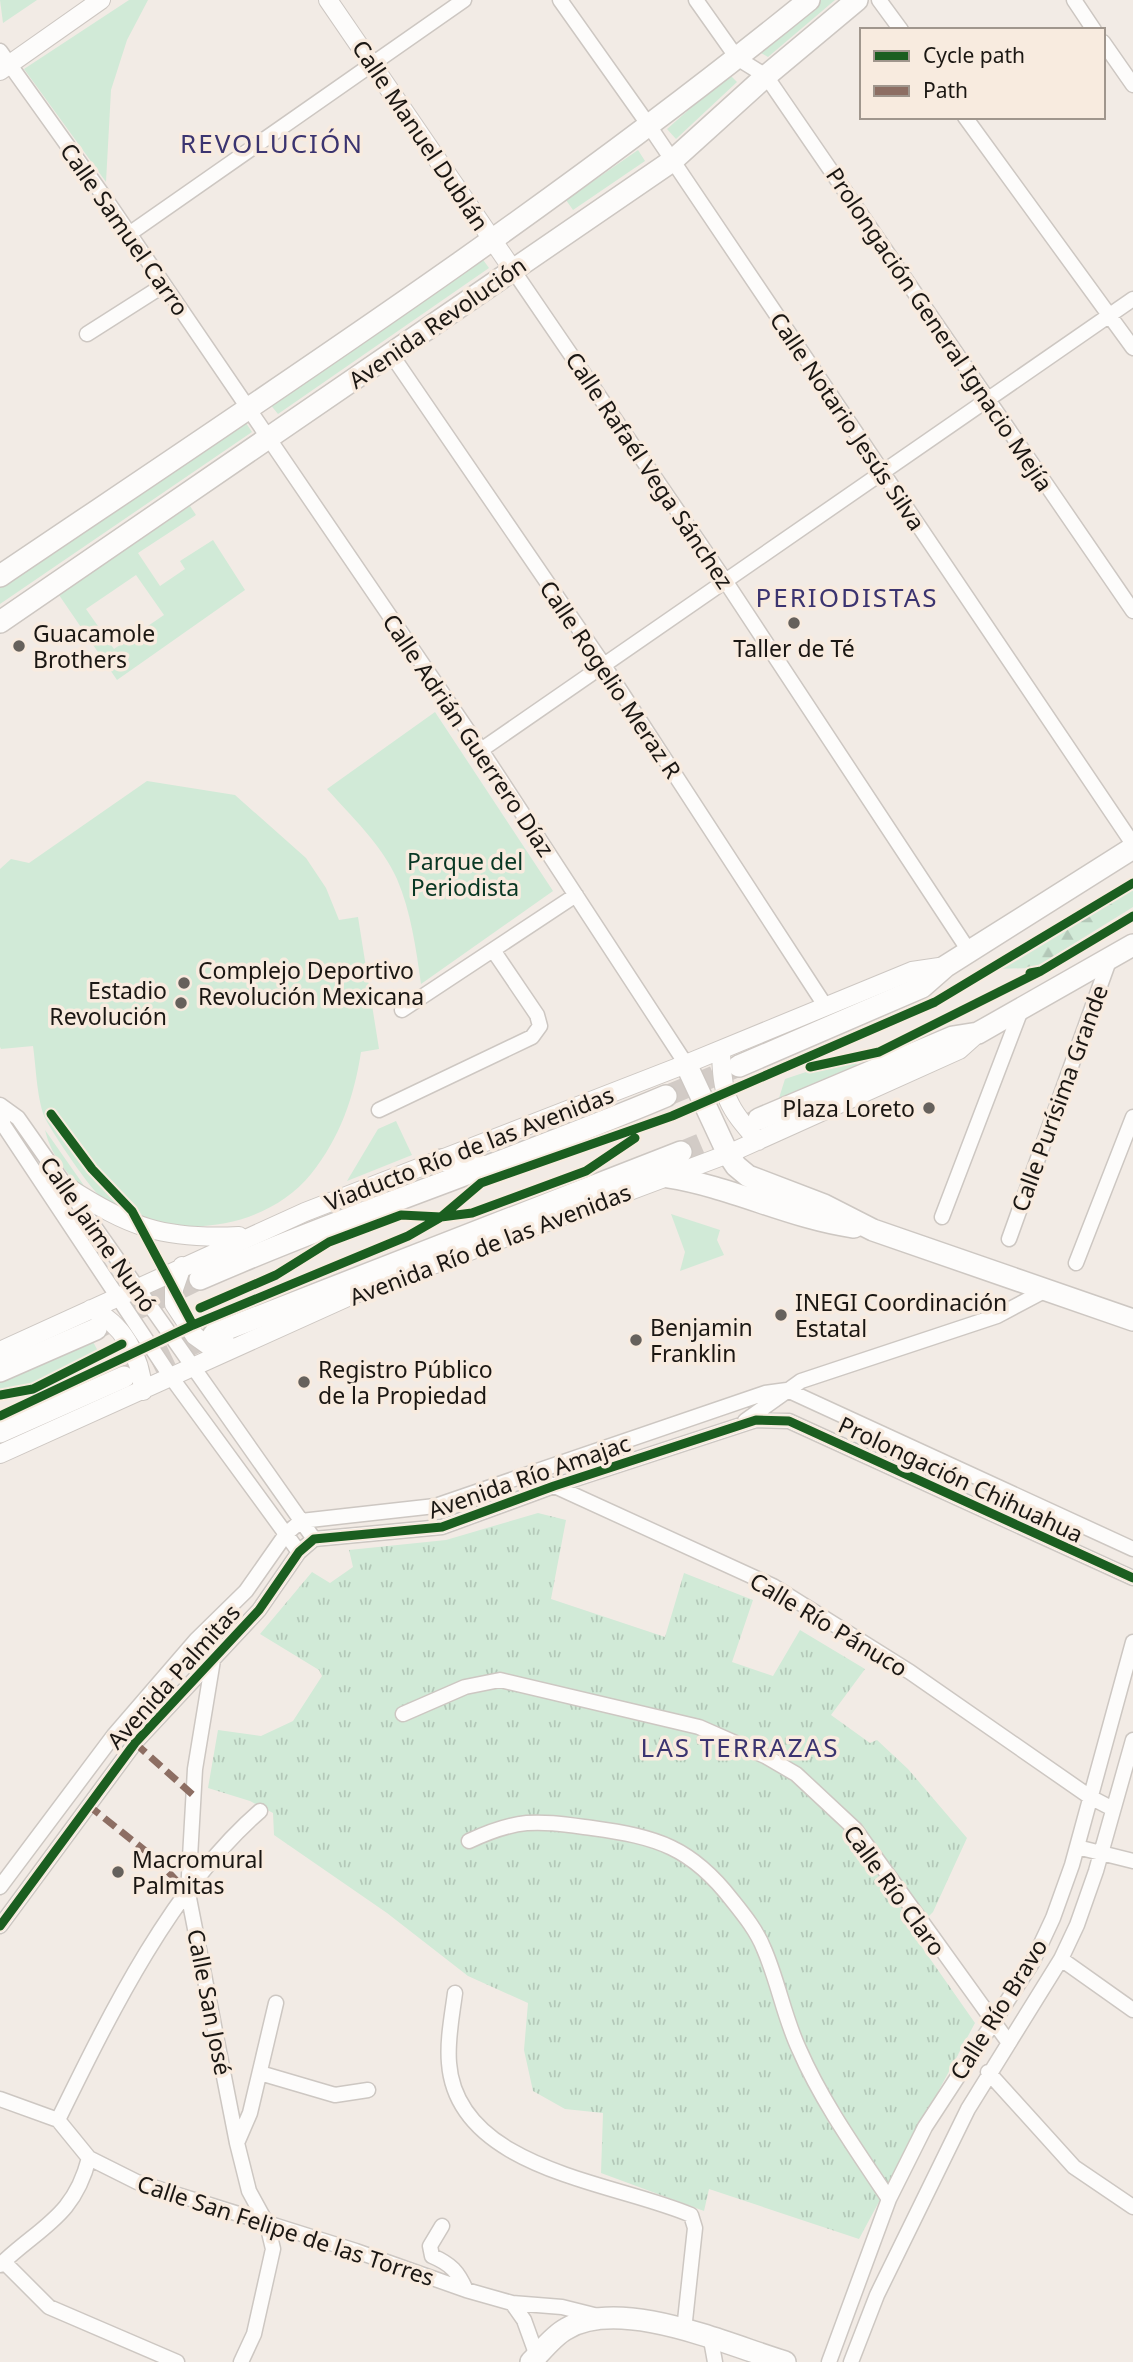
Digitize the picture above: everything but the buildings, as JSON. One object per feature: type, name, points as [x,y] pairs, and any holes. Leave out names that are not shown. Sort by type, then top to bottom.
[{"type":"main road","name":"Avenida Revolución","points":[[0,576],[248,409],[650,127],[809,0]]},
{"type":"main road","name":"Avenida Revolución","points":[[0,622],[672,161],[766,76],[857,0]]},
{"type":"main road","name":"Viaducto Río de las Avenidas","points":[[739,1066],[922,987],[946,966],[1133,846]]},
{"type":"main road","points":[[759,1119],[953,1037],[978,1033],[1133,945]]},
{"type":"main road","points":[[686,1064],[729,1154],[736,1166],[748,1176],[824,1205],[873,1230],[1133,1320]]},
{"type":"main road","name":"Viaducto Río de las Avenidas","points":[[200,1279],[275,1247],[484,1166],[573,1135],[666,1096]]},
{"type":"main road","points":[[214,1334],[429,1247],[681,1152]]},
{"type":"main road","points":[[413,1193],[436,1162],[484,1166]]},
{"type":"main road","points":[[668,1177],[707,1184],[818,1222],[873,1230]]},
{"type":"main road","points":[[429,1247],[482,1245],[516,1214]]},
{"type":"main road","name":"Viaducto Río de las Avenidas","points":[[0,1371],[93,1319]]},
{"type":"main road","points":[[0,1432],[124,1377]]},
{"type":"main road","points":[[534,2359],[566,2329],[600,2316],[684,2330],[785,2362]]},
{"type":"street","points":[[3,62],[102,0]]},
{"type":"street","name":"Calle Manuel Dublán","points":[[328,0],[513,270]]},
{"type":"street","points":[[129,234],[464,0]]},
{"type":"street","name":"Calle Notario Jesús Silva","points":[[560,0],[650,127],[1133,846]]},
{"type":"street","points":[[696,0],[737,58]]},
{"type":"street","points":[[879,0],[900,28]]},
{"type":"street","points":[[1074,0],[1093,28]]},
{"type":"street","points":[[1105,45],[1133,85]]},
{"type":"street","name":"Prolongación General Ignacio Mejía","points":[[737,58],[766,76],[1133,611]]},
{"type":"street","name":"Calle Samuel Carro","points":[[3,62],[129,234],[248,409]]},
{"type":"street","points":[[966,119],[1133,348]]},
{"type":"street","name":"Calle Rafaél Vega Sánchez","points":[[513,270],[724,579],[969,951]]},
{"type":"street","points":[[87,334],[164,285]]},
{"type":"street","points":[[481,750],[724,579],[884,473],[1133,299]]},
{"type":"street","name":"Calle Rogelio Meraz R","points":[[391,354],[603,664],[826,1007]]},
{"type":"street","name":"Calle Adrián Guerrero Díaz","points":[[248,409],[481,750],[686,1064]]},
{"type":"street","points":[[402,1010],[576,895]]},
{"type":"street","points":[[379,1110],[532,1037],[540,1026],[537,1015],[493,950]]},
{"type":"street","name":"Calle Purísima Grande","points":[[1009,1239],[1110,958]]},
{"type":"street","name":"Viaducto Río de las Avenidas","points":[[0,1351],[93,1319],[117,1297],[250,1236],[721,1050],[912,971],[946,966]]},
{"type":"street","points":[[942,1217],[1021,1010]]},
{"type":"street","name":"Avenida Río de las Avenidas","points":[[0,1454],[350,1296],[729,1154],[960,1050],[978,1033]]},
{"type":"street","points":[[721,1050],[722,1086],[729,1106],[758,1141]]},
{"type":"street","name":"Calle Jaime Nunó","points":[[0,1105],[18,1118],[314,1539]]},
{"type":"street","name":"Calle Jaime Nunó","points":[[0,1111],[4,1126],[171,1377],[299,1552]]},
{"type":"street","points":[[1076,1263],[1132,1125]]},
{"type":"street","points":[[66,1186],[111,1215],[147,1229],[197,1238],[250,1236]]},
{"type":"street","points":[[182,1266],[174,1289],[174,1304],[181,1317],[195,1336],[209,1346],[235,1346]]},
{"type":"street","name":"Avenida Río Amajac","points":[[736,1427],[801,1381],[997,1316],[1046,1290]]},
{"type":"street","points":[[93,1319],[117,1325],[136,1357],[143,1391]]},
{"type":"street","name":"Avenida Río Amajac","points":[[301,1521],[435,1506],[765,1392],[787,1391]]},
{"type":"street","name":"Prolongación Chihuahua","points":[[787,1391],[1133,1549]]},
{"type":"street","name":"Avenida Río Amajac","points":[[314,1539],[428,1531],[554,1486],[771,1418]]},
{"type":"street","name":"Prolongación Chihuahua","points":[[771,1418],[789,1421],[1133,1578]]},
{"type":"street","name":"Calle Río Pánuco","points":[[526,1474],[773,1586],[910,1672],[1090,1797],[1114,1809]]},
{"type":"street","points":[[286,1534],[301,1521]]},
{"type":"street","name":"Avenida Palmitas","points":[[0,1887],[114,1735],[196,1640],[246,1591],[286,1534]]},
{"type":"street","points":[[299,1552],[314,1539]]},
{"type":"street","name":"Avenida Palmitas","points":[[0,1926],[135,1743],[214,1654],[259,1610],[299,1552]]},
{"type":"street","points":[[196,1640],[214,1654]]},
{"type":"street","name":"Calle Río Bravo","points":[[829,2362],[889,2199],[925,2127],[973,2049],[994,2024],[1042,1941],[1077,1847],[1133,1643]]},
{"type":"street","name":"Calle San José","points":[[214,1654],[195,1769],[188,1893],[237,2143],[249,2191],[267,2224],[273,2249],[254,2334],[241,2362]]},
{"type":"street","name":"Calle Río Claro","points":[[403,1714],[483,1682],[511,1681],[699,1727],[765,1756],[796,1774],[855,1829],[1009,2043]]},
{"type":"street","name":"Calle Río Bravo","points":[[850,2362],[877,2295],[988,2072],[1061,1959],[1077,1925],[1101,1853],[1133,1740]]},
{"type":"street","points":[[0,2099],[58,2120],[111,2012],[155,1940],[188,1893],[242,1827],[260,1811]]},
{"type":"street","points":[[469,1842],[515,1823],[544,1822],[631,1833],[656,1840],[678,1848],[709,1871],[744,1915],[764,1947],[802,2055],[856,2150],[889,2199]]},
{"type":"street","points":[[1077,1847],[1133,1861]]},
{"type":"street","points":[[1061,1959],[1133,2010]]},
{"type":"street","points":[[455,1993],[449,2064],[461,2107],[479,2126],[507,2147],[544,2168],[691,2216],[695,2228],[684,2330]]},
{"type":"street","points":[[237,2143],[250,2113],[276,2003]]},
{"type":"street","points":[[988,2072],[1074,2167],[1133,2207]]},
{"type":"street","points":[[260,2073],[335,2095],[368,2090]]},
{"type":"street","name":"Calle San Felipe de las Torres","points":[[58,2120],[89,2158],[137,2182],[356,2251],[466,2290],[512,2303],[562,2307],[600,2316]]},
{"type":"street","points":[[89,2158],[81,2187],[64,2211],[2,2263],[49,2306],[177,2362]]},
{"type":"street","points":[[442,2226],[430,2246],[432,2256],[449,2263],[458,2273],[466,2290]]},
{"type":"street","points":[[512,2303],[524,2320],[534,2359]]},
{"type":"street","points":[[712,2340],[715,2362]]},
{"type":"green space","points":[[0,0],[37,0],[3,23]]},
{"type":"green space","points":[[129,0],[148,0],[127,40],[111,90],[106,182],[24,69]]},
{"type":"green space","points":[[812,0],[835,0],[768,57],[754,49]]},
{"type":"green space","points":[[729,74],[737,82],[676,139],[667,129]]},
{"type":"green space","points":[[638,150],[645,161],[573,210],[566,200]]},
{"type":"green space","points":[[481,257],[489,268],[278,414],[269,403]]},
{"type":"green space","points":[[244,420],[252,432],[0,604],[0,587]]},
{"type":"green space","points":[[190,506],[196,515],[138,553],[160,586],[185,569],[180,561],[213,540],[245,590],[117,680],[59,595]],"holes":[[[136,575],[164,615],[114,649],[86,609]]]},
{"type":"green space","name":"Parque del Periodista","points":[[435,712],[553,891],[421,984],[409,917],[391,866],[356,820],[327,789]]},
{"type":"green space","name":"Complejo Deportivo Revolución Mexicana","points":[[147,781],[235,795],[306,858],[326,888],[339,920],[358,917],[379,1049],[361,1052],[354,1085],[338,1131],[311,1174],[290,1194],[266,1209],[239,1220],[211,1225],[182,1226],[153,1222],[126,1212],[96,1193],[64,1149],[43,1113],[33,1046],[0,1047],[0,869],[11,859],[29,863]]},
{"type":"green space","points":[[1133,887],[1133,907],[1041,964],[1030,968],[994,969]]},
{"type":"green space","points":[[856,1063],[857,1065],[779,1098],[785,1079],[809,1071]]},
{"type":"green space","points":[[396,1121],[412,1155],[347,1181],[378,1129]]},
{"type":"green space","points":[[45,1130],[92,1197],[63,1167],[52,1150]]},
{"type":"green space","points":[[671,1214],[720,1230],[717,1240],[724,1255],[680,1271],[685,1252]]},
{"type":"green space","points":[[91,1338],[99,1353],[28,1385],[0,1390],[0,1381]]},
{"type":"green space","points":[[538,1513],[566,1520],[551,1599],[665,1637],[684,1573],[753,1600],[732,1662],[773,1676],[800,1630],[865,1669],[831,1715],[870,1743],[877,1740],[908,1769],[967,1838],[933,1912],[912,1933],[975,2023],[859,2239],[709,2189],[704,2211],[601,2173],[603,2113],[565,2109],[533,2091],[524,2050],[528,2003],[468,1976],[387,1913],[274,1835],[273,1813],[250,1801],[208,1788],[218,1730],[261,1736],[293,1721],[322,1676],[319,1670],[260,1634],[312,1572],[330,1583],[353,1567],[349,1550],[446,1540]]},
{"type":"tunnel","points":[[666,1096],[739,1066]]},
{"type":"tunnel","points":[[681,1152],[759,1119]]},
{"type":"tunnel","points":[[96,1329],[200,1279]]},
{"type":"tunnel","points":[[124,1377],[214,1334]]},
{"type":"marked path","points":[[135,1743],[194,1796]]},
{"type":"marked path","points":[[88,1805],[158,1861],[188,1893]]},
{"type":"cycle path","points":[[200,1308],[276,1275],[329,1242],[401,1215],[441,1217],[481,1183],[672,1116],[935,1002],[1133,883]]},
{"type":"cycle path","points":[[1030,973],[1041,971],[1133,916]]},
{"type":"cycle path","points":[[810,1067],[879,1052],[1041,971]]},
{"type":"cycle path","points":[[51,1114],[92,1169],[132,1211],[193,1325]]},
{"type":"cycle path","points":[[0,1416],[193,1325],[408,1236],[441,1217],[472,1213],[586,1171],[635,1138]]},
{"type":"cycle path","points":[[0,1395],[33,1389],[122,1344]]},
{"type":"cycle path","points":[[0,1926],[135,1743],[259,1610],[299,1552],[314,1539],[442,1527],[554,1486],[756,1420],[789,1421],[1133,1578]]},
{"type":"place","name":"Taller de Té","points":[[794,623]]},
{"type":"place","name":"Guacamole Brothers","points":[[19,646]]},
{"type":"place","name":"Complejo Deportivo Revolución Mexicana","points":[[184,983]]},
{"type":"place","name":"Estadio Revolución","points":[[181,1003]]},
{"type":"place","name":"Plaza Loreto","points":[[929,1108]]},
{"type":"place","name":"INEGI Coordinación Estatal","points":[[781,1315]]},
{"type":"place","name":"Benjamin Franklin","points":[[636,1340]]},
{"type":"place","name":"Registro Público de la Propiedad","points":[[304,1382]]},
{"type":"place","name":"Macromural Palmitas","points":[[118,1872]]},
{"type":"district","name":"REVOLUCIÓN","points":[[272,143]]},
{"type":"district","name":"PERIODISTAS","points":[[847,597]]},
{"type":"district","name":"LAS TERRAZAS","points":[[740,1747]]}]
